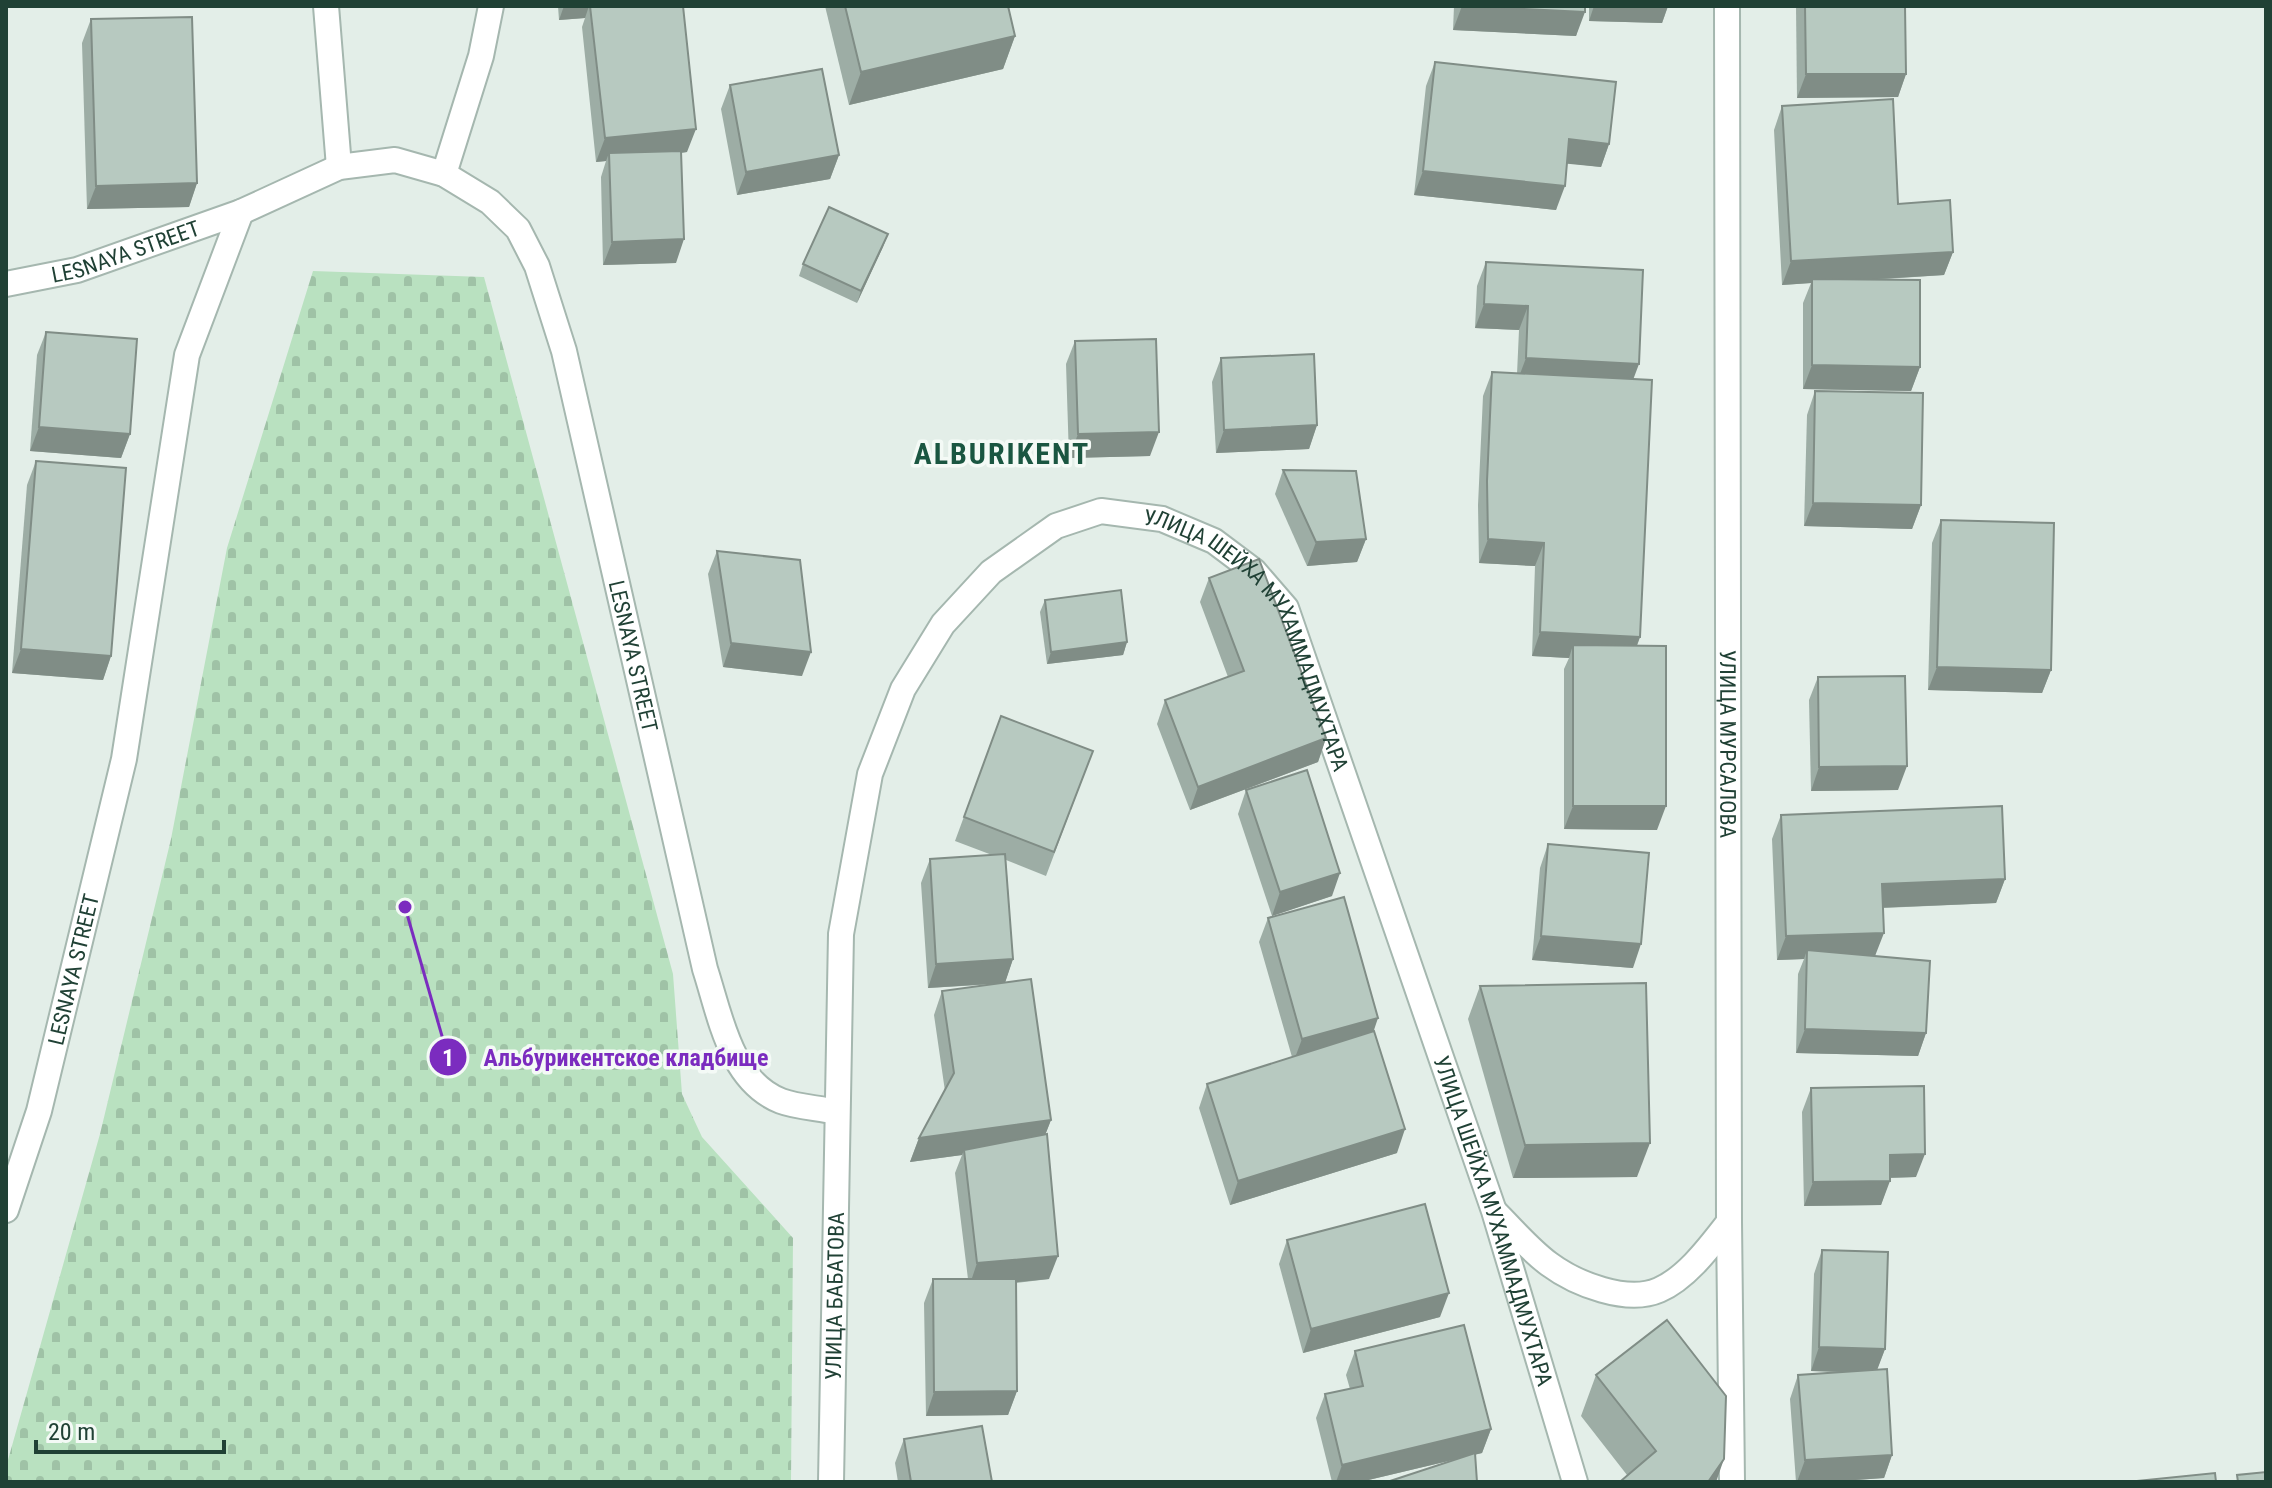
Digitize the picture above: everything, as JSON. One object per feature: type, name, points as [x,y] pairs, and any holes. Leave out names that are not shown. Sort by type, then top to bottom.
[{"type":"street","points":[[326,6],[339,167]]},
{"type":"street","points":[[444,174],[481,56],[491,6]]},
{"type":"street","name":"УЛИЦА МУРСАЛОВА","points":[[1727,6],[1732,1482]]},
{"type":"street","name":"LESNAYA STREET","points":[[6,284],[77,270],[241,212],[339,167],[395,160],[444,174],[490,202],[518,229],[537,266],[564,351],[705,969],[732,1052],[752,1082],[780,1101],[836,1112]]},
{"type":"street","name":"LESNAYA STREET","points":[[6,1210],[39,1111],[124,759],[187,355],[241,212]]},
{"type":"street","name":"УЛИЦА ШЕЙХА МУХАММАДМУХТАРА","points":[[836,1112],[841,934],[870,774],[903,689],[943,624],[991,572],[1056,526],[1101,511],[1162,519],[1214,541],[1254,571],[1286,608],[1494,1211],[1575,1482]]},
{"type":"street","name":"УЛИЦА БАБАТОВА","points":[[831,1482],[836,1112]]},
{"type":"street","points":[[1494,1211],[1550,1265],[1601,1290],[1632,1295],[1659,1290],[1698,1261],[1729,1222]]},
{"type":"green space","points":[[313,271],[484,277],[673,974],[682,1094],[702,1137],[793,1238],[791,1482],[6,1482],[6,1467],[100,1134],[171,839],[227,548]]},
{"type":"building","points":[[590,6],[683,6],[696,129],[605,138]]},
{"type":"building","points":[[845,6],[1008,6],[1015,36],[861,72]]},
{"type":"building","points":[[1462,6],[1585,6],[1585,12]]},
{"type":"building","points":[[1805,6],[1905,6],[1906,74],[1806,74]]},
{"type":"building","points":[[192,17],[197,183],[96,186],[91,19]]},
{"type":"building","points":[[1435,62],[1616,82],[1609,144],[1569,139],[1565,186],[1423,171]]},
{"type":"building","points":[[822,69],[839,155],[746,172],[730,85]]},
{"type":"building","points":[[1893,99],[1898,204],[1950,200],[1953,252],[1791,261],[1782,106]]},
{"type":"building","points":[[681,151],[684,239],[612,242],[609,153]]},
{"type":"building","points":[[829,207],[888,234],[861,291],[803,264]]},
{"type":"building","points":[[1486,262],[1643,270],[1639,364],[1526,358],[1528,306],[1484,304]]},
{"type":"building","points":[[1812,279],[1920,280],[1920,367],[1812,365]]},
{"type":"building","points":[[46,332],[137,339],[130,434],[39,427]]},
{"type":"building","points":[[1156,339],[1159,432],[1078,434],[1075,341]]},
{"type":"building","points":[[1314,354],[1317,425],[1224,430],[1221,358]]},
{"type":"building","points":[[1492,372],[1652,380],[1640,637],[1540,632],[1544,543],[1488,539]]},
{"type":"building","points":[[1815,391],[1923,393],[1921,505],[1813,503]]},
{"type":"building","points":[[36,461],[126,468],[111,656],[21,649]]},
{"type":"building","points":[[1283,470],[1356,471],[1366,539],[1316,542]]},
{"type":"building","points":[[1941,520],[2054,523],[2051,670],[1937,667]]},
{"type":"building","points":[[717,551],[800,560],[811,652],[731,643]]},
{"type":"building","points":[[1259,559],[1326,738],[1198,787],[1165,700],[1244,671],[1209,578]]},
{"type":"building","points":[[1121,590],[1127,642],[1051,652],[1045,600]]},
{"type":"building","points":[[1573,645],[1666,646],[1666,806],[1573,806]]},
{"type":"building","points":[[1905,676],[1907,766],[1819,767],[1818,677]]},
{"type":"building","points":[[1001,716],[1093,751],[1054,852],[964,817]]},
{"type":"building","points":[[1307,770],[1340,873],[1280,892],[1246,790]]},
{"type":"building","points":[[2002,806],[2005,879],[1882,884],[1884,933],[1786,936],[1781,815]]},
{"type":"building","points":[[1548,844],[1649,853],[1641,944],[1541,936]]},
{"type":"building","points":[[1005,854],[1013,959],[936,964],[930,859]]},
{"type":"building","points":[[1344,897],[1378,1018],[1302,1039],[1268,918]]},
{"type":"building","points":[[1807,950],[1930,961],[1926,1033],[1805,1029]]},
{"type":"building","points":[[1031,979],[1051,1120],[919,1138],[954,1073],[942,991]]},
{"type":"building","points":[[1646,983],[1650,1143],[1525,1145],[1480,986]]},
{"type":"building","points":[[1374,1031],[1405,1129],[1238,1181],[1207,1084]]},
{"type":"building","points":[[1924,1086],[1925,1154],[1890,1155],[1890,1181],[1813,1182],[1811,1088]]},
{"type":"building","points":[[1047,1134],[1058,1256],[977,1263],[964,1150]]},
{"type":"building","points":[[1425,1204],[1449,1293],[1311,1329],[1287,1240]]},
{"type":"building","points":[[1822,1250],[1888,1252],[1885,1349],[1819,1347]]},
{"type":"building","points":[[933,1279],[1016,1279],[1017,1391],[934,1392]]},
{"type":"building","points":[[1667,1320],[1726,1396],[1724,1459],[1708,1482],[1624,1482],[1622,1480],[1656,1451],[1596,1375]]},
{"type":"building","points":[[1464,1325],[1491,1429],[1342,1465],[1325,1394],[1363,1386],[1355,1351]]},
{"type":"building","points":[[1887,1369],[1892,1455],[1805,1460],[1798,1375]]},
{"type":"building","points":[[982,1426],[992,1482],[911,1482],[904,1439]]},
{"type":"building","points":[[1475,1453],[1477,1482],[1387,1482]]},
{"type":"building","points":[[2266,1472],[2266,1482],[2238,1482],[2237,1475]]},
{"type":"building","points":[[2215,1473],[2216,1482],[2127,1482]]},
{"type":"place","name":"Альбурикентское кладбище","points":[[405,907]]},
{"type":"district","name":"ALBURIKENT","points":[[1002,454]]}]
